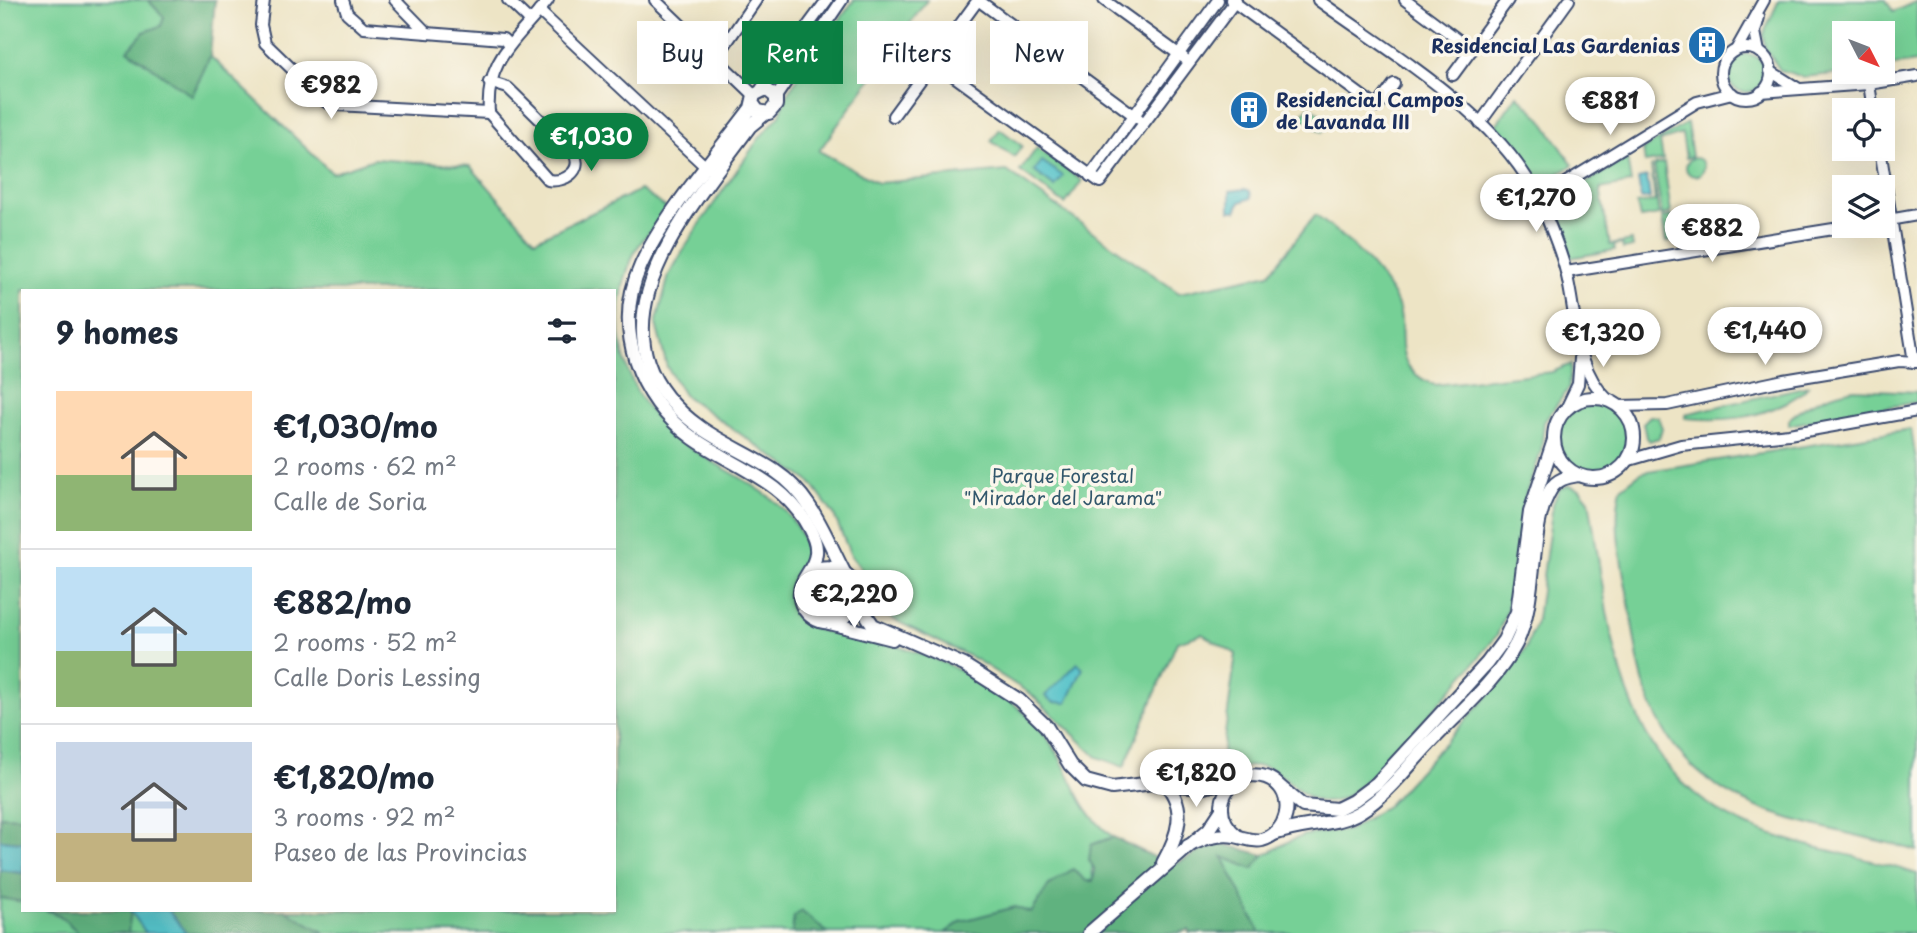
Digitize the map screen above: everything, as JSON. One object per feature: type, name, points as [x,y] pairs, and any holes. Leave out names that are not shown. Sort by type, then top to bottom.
[{"type":"main road","points":[[916,643],[810,617],[800,601],[803,582],[811,572],[816,549],[802,515],[768,482],[678,426],[647,388],[635,363],[629,314],[638,272],[661,230],[756,96],[770,90],[776,97],[774,109],[750,126],[671,237],[646,292],[643,330],[652,369],[671,400],[701,428],[776,472],[795,488],[825,530],[843,570],[854,583],[856,600],[873,625],[916,643],[964,665],[1019,700],[1046,726],[1070,765],[1086,781],[1112,788],[1165,783],[1187,787],[1212,787],[1262,775],[1277,783],[1303,806],[1321,810],[1337,809],[1353,801],[1377,783],[1504,640],[1517,612],[1530,512],[1554,440],[1555,429],[1566,409],[1587,398],[1613,403],[1632,426],[1632,450],[1626,461],[1606,476],[1578,475],[1562,478],[1552,487],[1543,506],[1528,613],[1516,644],[1497,672],[1373,802],[1348,818],[1315,822],[1254,841],[1237,836],[1217,835],[1188,846]]},
{"type":"main road","points":[[756,96],[758,111],[766,113]]},
{"type":"main road","points":[[1554,440],[1561,461],[1578,475]]},
{"type":"main road","points":[[811,572],[827,566],[843,570]]},
{"type":"main road","points":[[828,623],[846,616],[856,600]]},
{"type":"main road","points":[[1089,933],[1209,829],[1221,808],[1226,790],[1238,779]]},
{"type":"main road","points":[[1153,878],[1173,845],[1179,823],[1177,800],[1165,783]]},
{"type":"main road","points":[[1274,834],[1284,821],[1287,806],[1277,783]]},
{"type":"main road","points":[[1187,787],[1221,808],[1229,830],[1237,836]]},
{"type":"street","points":[[264,0],[261,25],[265,43],[326,102],[349,106],[489,113]]},
{"type":"street","points":[[343,0],[347,13],[364,28],[503,39],[509,45]]},
{"type":"street","points":[[394,0],[428,33]]},
{"type":"street","points":[[508,0],[530,21]]},
{"type":"street","points":[[489,82],[508,88],[574,153],[578,163],[576,169],[566,178],[548,180],[489,113],[489,82],[495,65],[548,0]]},
{"type":"street","points":[[655,0],[677,21]]},
{"type":"street","points":[[728,41],[756,0]]},
{"type":"street","points":[[728,69],[756,96],[827,0]]},
{"type":"street","points":[[776,97],[780,87],[842,0]]},
{"type":"street","points":[[963,21],[978,0],[1145,123]]},
{"type":"street","points":[[1104,0],[1189,63]]},
{"type":"street","points":[[1090,176],[1218,0]]},
{"type":"street","points":[[1318,0],[1430,81],[1480,123],[1517,166],[1539,199],[1566,272],[1580,348],[1589,376],[1613,403],[1667,405],[1784,380],[1915,362],[1891,238]]},
{"type":"street","points":[[1405,0],[1472,50]]},
{"type":"street","points":[[1453,75],[1508,0]]},
{"type":"street","points":[[1480,123],[1569,0]]},
{"type":"street","points":[[964,84],[1090,176],[1102,181],[1234,1],[1377,107],[1394,84]]},
{"type":"street","points":[[1736,50],[1763,1]]},
{"type":"street","points":[[1763,1],[1755,32],[1759,52],[1770,71],[1802,90]]},
{"type":"street","points":[[539,11],[707,168]]},
{"type":"street","points":[[1539,199],[1697,102],[1721,76],[1727,56],[1736,50],[1748,48],[1759,52]]},
{"type":"street","points":[[1761,92],[1769,83],[1770,71]]},
{"type":"street","points":[[1721,76],[1732,93]]},
{"type":"street","points":[[1895,79],[1917,76]]},
{"type":"street","points":[[893,116],[916,84]]},
{"type":"street","points":[[1697,102],[1732,93],[1746,98],[1761,92],[1859,84]]},
{"type":"street","points":[[1895,219],[1917,215]]},
{"type":"street","points":[[1566,272],[1832,229]]},
{"type":"street","points":[[1566,409],[1578,384],[1580,348]]},
{"type":"street","points":[[1626,461],[1681,444],[1788,434],[1917,411]]},
{"type":"green space","points":[[0,0],[148,0],[164,17],[161,27],[144,32],[192,96],[210,56],[332,173],[374,159],[470,166],[535,240],[640,190],[671,211],[636,249],[624,281],[620,307],[624,358],[632,381],[645,404],[661,424],[682,442],[755,487],[787,513],[799,530],[807,551],[792,595],[795,609],[804,622],[821,631],[858,636],[916,652],[944,663],[995,691],[1036,724],[1060,758],[1084,805],[1113,837],[1091,845],[1093,881],[1086,881],[1031,913],[962,921],[945,933],[828,933],[794,917],[792,933],[325,933],[283,912],[616,912],[616,289],[21,289],[21,912],[276,912],[313,933],[0,933]]},
{"type":"green space","points":[[148,0],[215,0],[210,56],[192,96],[128,50],[144,32],[161,26],[164,17]]},
{"type":"green space","name":"Parque Forestal \"Mirador del Jarama\"","points":[[854,0],[927,0],[912,21],[857,21],[857,84],[867,84],[819,151],[878,183],[1007,171],[1179,293],[1269,274],[1315,215],[1358,251],[1393,295],[1399,308],[1404,356],[1409,367],[1419,377],[1435,385],[1552,372],[1571,364],[1569,388],[1544,422],[1541,452],[1523,502],[1507,611],[1497,635],[1396,751],[1354,791],[1336,801],[1315,800],[1271,769],[1261,766],[1246,767],[1219,777],[1236,654],[1202,634],[1177,642],[1124,767],[1097,757],[1032,695],[975,659],[876,611],[870,580],[851,556],[834,515],[810,482],[684,395],[667,367],[656,324],[669,275],[693,234],[760,137],[780,115],[794,84],[843,84],[843,21],[839,21]]},
{"type":"green space","points":[[1779,0],[1886,0],[1893,12],[1917,1],[1917,62],[1895,65],[1895,21],[1832,21],[1832,74],[1803,77],[1780,70],[1765,48],[1763,35]]},
{"type":"green space","points":[[1746,54],[1760,59],[1765,73],[1760,87],[1746,92],[1732,87],[1727,73],[1732,59]]},
{"type":"green space","points":[[1517,95],[1540,117],[1573,165],[1542,184],[1497,129],[1496,125]]},
{"type":"green space","points":[[1309,106],[1330,122],[1322,132],[1301,117]]},
{"type":"green space","points":[[1687,123],[1692,157],[1686,158],[1682,134],[1660,141],[1663,160],[1645,163],[1643,149]]},
{"type":"green space","points":[[1000,129],[1022,146],[1014,157],[991,141]]},
{"type":"green space","points":[[1037,148],[1082,181],[1065,204],[1020,171]]},
{"type":"green space","points":[[1627,158],[1631,183],[1600,189],[1610,245],[1632,241],[1633,247],[1623,249],[1622,244],[1614,245],[1615,250],[1570,258],[1552,204]]},
{"type":"green space","points":[[1695,158],[1701,161],[1704,167],[1701,173],[1695,176],[1689,173],[1686,167],[1689,161]]},
{"type":"green space","points":[[1664,163],[1671,213],[1662,215],[1654,165]]},
{"type":"green space","points":[[1651,165],[1659,215],[1640,218],[1637,204],[1655,201]]},
{"type":"green space","points":[[1672,216],[1676,238],[1707,235],[1666,242],[1662,218]]},
{"type":"green space","points":[[1808,386],[1787,402],[1762,413],[1725,419],[1685,418],[1685,414]]},
{"type":"green space","points":[[1854,389],[1917,392],[1917,402],[1789,425],[1789,419],[1812,404],[1828,396]]},
{"type":"green space","points":[[1593,404],[1606,407],[1617,414],[1624,425],[1627,438],[1624,451],[1617,462],[1606,469],[1593,472],[1580,469],[1569,462],[1562,451],[1559,438],[1562,425],[1569,414],[1580,407]]},
{"type":"green space","points":[[1650,416],[1658,417],[1662,428],[1659,438],[1649,441],[1643,423]]},
{"type":"green space","points":[[1911,429],[1917,466],[1917,851],[1795,820],[1758,807],[1723,790],[1692,766],[1667,735],[1644,684],[1618,536],[1621,488],[1642,472]]},
{"type":"green space","points":[[1569,485],[1580,489],[1589,500],[1613,643],[1626,688],[1645,731],[1670,769],[1704,801],[1748,826],[1789,840],[1917,874],[1917,933],[1260,933],[1222,856],[1253,868],[1264,855],[1288,842],[1305,835],[1349,830],[1388,805],[1505,677],[1526,648],[1537,619],[1553,504],[1559,489]]},
{"type":"green space","points":[[0,816],[21,817],[21,842],[0,840]]},
{"type":"green space","points":[[1113,837],[1160,860],[1178,863],[1205,849],[1223,844],[1264,855],[1253,869],[1223,857],[1260,933],[1189,933],[1189,930],[1178,933],[945,933],[962,921],[1015,907],[1031,913],[1049,885],[1073,869],[1086,881],[1093,881],[1095,870],[1089,860],[1091,845]]},
{"type":"green space","points":[[0,870],[21,873],[21,902],[0,898]]},
{"type":"green space","points":[[801,911],[828,933],[792,933],[794,917]]},
{"type":"green space","points":[[51,912],[131,912],[128,933],[79,933],[59,915]]},
{"type":"green space","points":[[170,912],[288,912],[325,933],[186,933]]},
{"type":"water","points":[[1042,161],[1063,176],[1055,187],[1034,171]]},
{"type":"water","points":[[1647,177],[1650,198],[1641,199],[1638,179]]},
{"type":"water","points":[[1230,191],[1250,191],[1251,198],[1240,202],[1236,211],[1230,211]]},
{"type":"water","points":[[1078,663],[1083,668],[1067,703],[1053,702],[1045,696]]},
{"type":"water","points":[[0,840],[21,842],[21,873],[0,870]]},
{"type":"water","points":[[131,912],[170,912],[186,933],[146,933]]},
{"type":"place","name":"Residencial Las Gardenias","points":[[1707,45]]},
{"type":"place","name":"Residencial Campos de Lavanda III","points":[[1249,110]]}]
